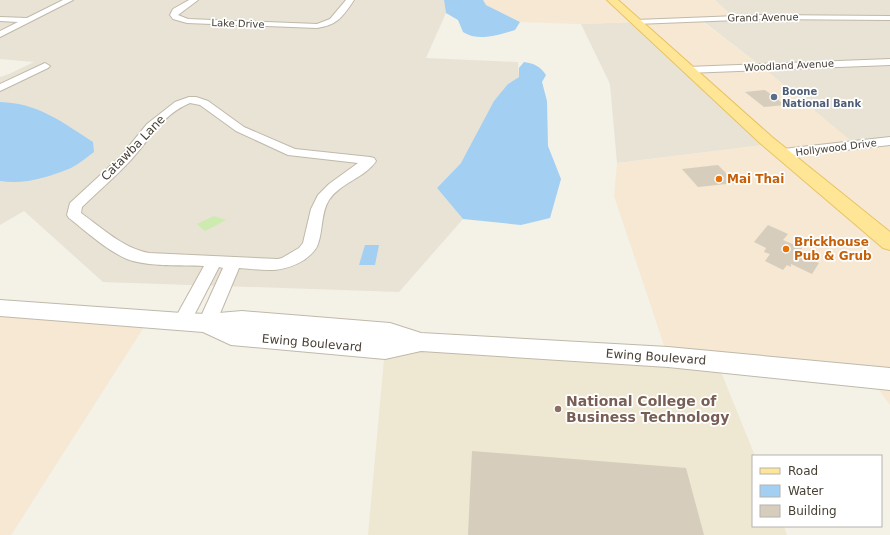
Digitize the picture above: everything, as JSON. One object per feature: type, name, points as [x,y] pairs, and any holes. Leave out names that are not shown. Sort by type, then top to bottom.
[{"type":"main road","points":[[612,0],[687,70],[890,244]]},
{"type":"street","points":[[0,34],[69,0]]},
{"type":"street","name":"Lake Drive","points":[[194,0],[176,11],[174,14],[176,17],[187,21],[317,26],[334,21],[350,0]]},
{"type":"street","name":"Grand Avenue","points":[[636,22],[763,17],[890,18]]},
{"type":"street","points":[[0,19],[29,20]]},
{"type":"street","name":"Woodland Avenue","points":[[687,70],[890,62]]},
{"type":"street","points":[[0,88],[45,66]]},
{"type":"street","name":"Catawba Lane","points":[[192,100],[204,103],[240,129],[292,152],[370,161],[334,187],[323,198],[318,209],[310,244],[297,258],[278,264],[233,263],[149,258],[133,255],[119,248],[74,215],[74,208],[82,198],[125,159],[151,126],[179,104],[192,100]]},
{"type":"street","name":"Hollywood Drive","points":[[783,153],[890,141]]},
{"type":"street","points":[[182,322],[214,262]]},
{"type":"street","points":[[207,323],[233,263]]},
{"type":"street","name":"Ewing Boulevard","points":[[0,308],[207,323],[231,336],[385,349],[421,342],[668,358],[890,379]]},
{"type":"shaded area","points":[[0,0],[444,0],[446,13],[426,58],[518,62],[519,77],[508,84],[461,163],[437,188],[463,219],[399,292],[103,282],[24,211],[0,225],[0,77],[34,62],[0,59]]},
{"type":"shaded area","points":[[483,0],[715,0],[733,18],[700,20],[761,66],[855,144],[890,141],[890,405],[870,378],[668,357],[614,196],[617,163],[771,144],[636,22],[581,24],[520,22],[486,5]]},
{"type":"shaded area","points":[[715,0],[890,0],[890,141],[855,145],[761,66],[700,19],[733,17]]},
{"type":"shaded area","points":[[636,22],[772,144],[617,163],[610,84],[581,24]]},
{"type":"shaded area","points":[[0,308],[149,319],[11,535],[0,535]]},
{"type":"shaded area","name":"National College of Business Technology","points":[[385,349],[717,362],[755,455],[752,455],[752,527],[784,527],[787,535],[368,535]]},
{"type":"green space","points":[[214,216],[226,220],[205,231],[197,224]]},
{"type":"water","points":[[444,0],[483,0],[486,5],[520,22],[515,30],[489,37],[475,37],[463,32],[458,20],[446,13]]},
{"type":"water","points":[[524,62],[537,66],[542,69],[546,75],[542,82],[547,101],[548,146],[561,179],[550,218],[521,225],[463,219],[437,188],[461,163],[494,101],[508,84],[519,77],[519,68]]},
{"type":"water","points":[[0,102],[26,106],[49,115],[71,127],[93,142],[94,152],[71,168],[45,177],[18,182],[0,181]]},
{"type":"water","points":[[365,245],[379,245],[375,265],[359,265]]},
{"type":"building","name":"Boone National Bank","points":[[765,90],[785,105],[764,107],[745,92]]},
{"type":"building","points":[[718,165],[736,183],[698,187],[682,169]]},
{"type":"building","name":"Brickhouse Pub & Grub","points":[[768,225],[788,234],[783,240],[802,248],[799,254],[819,263],[812,274],[791,264],[791,267],[787,265],[783,270],[765,261],[770,254],[764,252],[766,248],[754,242]]},
{"type":"building","name":"National College of Business Technology","points":[[472,451],[686,468],[704,535],[468,535]]},
{"type":"place","name":"Boone National Bank","points":[[774,97]]},
{"type":"place","name":"Mai Thai","points":[[719,179]]},
{"type":"place","name":"Brickhouse Pub & Grub","points":[[786,249]]},
{"type":"place","name":"National College of Business Technology","points":[[558,409]]}]
